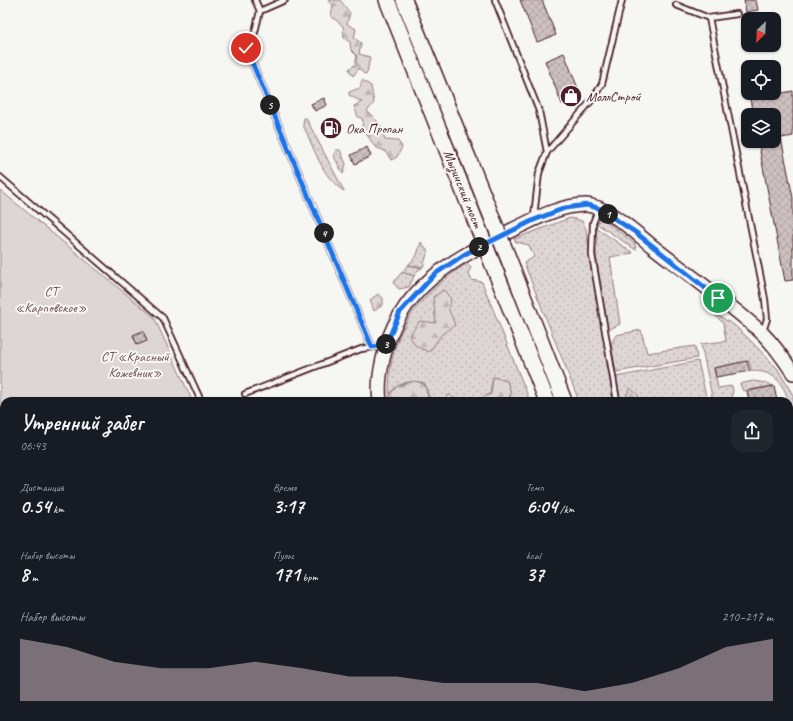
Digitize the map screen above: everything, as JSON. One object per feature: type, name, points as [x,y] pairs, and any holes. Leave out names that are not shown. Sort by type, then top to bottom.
[{"type":"main road","name":"Мызинский мост","points":[[387,0],[545,397]]},
{"type":"main road","name":"Мызинский мост","points":[[404,0],[562,397]]},
{"type":"street","points":[[380,397],[382,367],[386,345],[400,312],[435,274],[465,254],[534,220],[565,208],[587,205],[598,208],[635,232],[762,333],[783,358],[793,374]]},
{"type":"lane","points":[[255,0],[260,11],[255,32],[246,48],[372,347]]},
{"type":"lane","points":[[260,11],[285,0]]},
{"type":"lane","points":[[495,0],[539,111],[547,152]]},
{"type":"lane","points":[[534,220],[539,173],[547,152],[592,100],[602,84],[622,0]]},
{"type":"lane","points":[[676,5],[709,18],[737,14]]},
{"type":"lane","points":[[709,18],[765,299],[767,319],[762,333]]},
{"type":"lane","points":[[0,177],[163,318],[198,397]]},
{"type":"lane","points":[[598,208],[593,223],[592,255],[616,397]]},
{"type":"lane","points":[[245,394],[361,349],[386,345]]},
{"type":"green space","points":[[328,0],[340,0],[350,13],[347,24],[356,29],[354,38],[361,43],[359,54],[370,57],[367,73],[364,74],[359,68],[353,76],[349,69],[355,65],[357,56],[351,50],[350,42],[344,38],[343,26],[331,16],[333,5]]},
{"type":"green space","points":[[362,80],[371,86],[374,103],[367,111],[380,124],[385,140],[398,141],[402,147],[397,157],[391,160],[385,151],[375,147],[362,127],[363,119],[358,117],[354,106],[362,102],[349,95],[349,92],[360,88]]},
{"type":"green space","points":[[304,118],[306,118],[344,191],[330,178],[319,161],[303,125]]},
{"type":"green space","points":[[336,150],[340,150],[346,164],[343,174],[334,156]]},
{"type":"green space","points":[[0,190],[154,317],[191,397],[0,397]]},
{"type":"green space","points":[[570,218],[582,221],[586,229],[612,397],[577,397],[524,263],[534,257],[529,245],[516,242],[514,239]]},
{"type":"green space","points":[[601,220],[606,221],[635,244],[636,250],[596,223]]},
{"type":"green space","points":[[595,227],[633,253],[610,257],[620,324],[608,330],[596,255]]},
{"type":"green space","points":[[421,242],[428,251],[423,267],[409,265],[422,268],[417,271],[414,276],[402,272],[417,255]]},
{"type":"green space","points":[[467,263],[471,268],[468,273],[472,280],[482,282],[528,397],[510,397],[511,394],[507,381],[493,377],[490,394],[484,397],[452,397],[448,395],[447,397],[429,397],[425,383],[414,381],[397,387],[389,394],[390,372],[394,352],[400,334],[409,318],[421,303],[434,289]]},
{"type":"green space","points":[[402,272],[414,276],[409,287],[399,289],[393,283]]},
{"type":"green space","points":[[444,290],[451,299],[449,310],[455,325],[442,334],[429,352],[416,346],[409,336],[420,321],[436,323],[433,297]]},
{"type":"green space","points":[[378,294],[383,298],[383,305],[374,311],[370,300]]},
{"type":"green space","points":[[712,312],[734,325],[777,368],[793,397],[787,397],[782,385],[777,379],[762,372],[752,371],[749,361],[714,368],[718,388],[732,386],[733,391],[731,397],[712,397],[701,344],[726,341],[723,323]]},
{"type":"green space","points":[[641,330],[647,353],[695,346],[697,358],[616,372],[611,344],[616,335]]},
{"type":"green space","points":[[698,361],[706,397],[620,397],[616,377]]},
{"type":"green space","points":[[493,377],[507,381],[511,393],[510,397],[484,397],[491,394]]},
{"type":"green space","points":[[415,381],[424,384],[428,397],[389,397],[397,386]]},
{"type":"green space","points":[[753,381],[766,383],[773,386],[743,391],[740,384]]},
{"type":"green space","points":[[630,388],[638,397],[626,397]]},
{"type":"building","points":[[520,0],[542,0],[556,35],[537,42]]},
{"type":"building","points":[[744,0],[756,0],[758,10],[746,12]]},
{"type":"building","points":[[564,53],[581,96],[562,104],[545,61]]},
{"type":"building","points":[[793,91],[793,136],[781,138],[781,108],[752,108],[750,100],[781,100],[781,93]]},
{"type":"building","points":[[324,98],[327,105],[315,111],[311,104]]},
{"type":"building","points":[[781,138],[793,198],[793,280],[785,281],[759,148],[781,148]]},
{"type":"building","points":[[367,147],[371,156],[355,164],[351,155]]},
{"type":"building","points":[[143,331],[147,341],[137,345],[133,335]]},
{"type":"building","points":[[747,361],[750,371],[716,377],[714,368]]},
{"type":"building","points":[[774,386],[776,397],[748,397],[747,391]]},
{"type":"place","name":"МоллСтрой","points":[[571,96]]},
{"type":"place","name":"Ока Пропан","points":[[331,128]]},
{"type":"route","points":[[246,48],[372,347],[386,345],[400,312],[435,274],[465,254],[547,214],[565,208],[587,205],[598,208],[615,218],[635,232],[718,298]]},
{"type":"park label","name":"СТ «Карповское»","points":[[51,300]]},
{"type":"park label","name":"СТ «Красный Кожевник»","points":[[135,364]]}]
